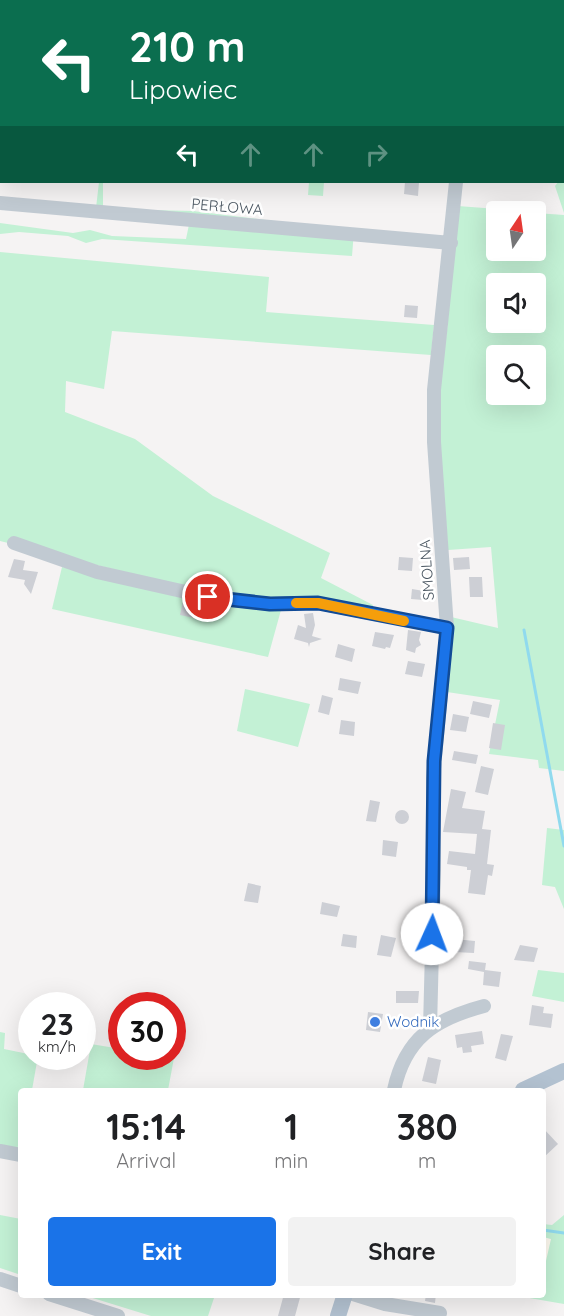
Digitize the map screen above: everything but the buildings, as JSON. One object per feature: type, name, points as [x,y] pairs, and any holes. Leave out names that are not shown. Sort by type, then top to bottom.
[{"type":"main road","points":[[527,1088],[564,1071]]},
{"type":"main road","points":[[338,1316],[344,1298]]},
{"type":"street","name":"SMOLNA","points":[[430,1028],[434,770],[447,628],[434,442],[434,390],[456,183]]},
{"type":"street","name":"PERŁOWA","points":[[0,203],[451,243]]},
{"type":"street","points":[[14,543],[97,572],[208,597],[270,604],[318,603],[447,628]]},
{"type":"street","points":[[394,1088],[398,1074],[413,1045],[430,1028],[453,1014],[484,1006]]},
{"type":"street","points":[[0,1151],[18,1154]]},
{"type":"street","points":[[0,1280],[18,1285]]},
{"type":"street","points":[[62,1298],[118,1316]]},
{"type":"street","points":[[366,1298],[385,1304],[440,1313]]},
{"type":"shaded area","points":[[546,1238],[551,1239],[546,1268]]},
{"type":"green space","points":[[99,183],[103,183],[103,209],[193,211],[354,231],[352,256],[102,239],[86,243],[68,236],[19,232],[0,234],[0,223],[73,233],[90,230],[112,236],[186,239],[191,215],[103,212],[0,201],[96,208]]},
{"type":"green space","points":[[309,183],[324,183],[323,196],[308,195]]},
{"type":"green space","points":[[557,183],[564,183],[564,213],[555,186]]},
{"type":"green space","points":[[458,206],[486,208],[486,261],[546,261],[546,214],[564,215],[564,771],[539,768],[538,760],[489,754],[500,700],[447,692],[454,633],[451,617],[498,628],[491,547],[448,550],[440,439],[441,367],[447,331]]},
{"type":"green space","points":[[0,252],[269,277],[266,312],[434,325],[431,355],[112,331],[104,389],[66,381],[65,412],[135,439],[213,496],[330,553],[321,578],[373,605],[373,610],[221,596],[0,541]]},
{"type":"green space","points":[[62,567],[281,610],[268,657],[52,609]]},
{"type":"green space","points":[[245,689],[310,704],[298,747],[237,731]]},
{"type":"green space","points":[[547,828],[564,830],[564,909],[555,887],[542,885]]},
{"type":"green space","points":[[538,970],[564,973],[564,1002],[532,996]]},
{"type":"green space","points":[[0,1032],[5,1033],[4,1049],[18,1052],[18,1070],[36,1070],[32,1088],[18,1088],[17,1150],[0,1146]]},
{"type":"green space","points":[[96,1045],[108,1047],[108,1070],[172,1070],[168,1088],[83,1088],[86,1070],[96,1070]]},
{"type":"green space","points":[[0,1215],[18,1218],[18,1274],[0,1268]]},
{"type":"green space","points":[[564,1215],[564,1304],[529,1298],[546,1298],[546,1261],[551,1239],[546,1238],[546,1224],[552,1225]]},
{"type":"green space","points":[[93,1298],[214,1298],[208,1316],[151,1316]]},
{"type":"waterway","points":[[524,630],[564,846]]},
{"type":"waterway","points":[[546,1230],[564,1233]]},
{"type":"slow traffic","points":[[296,603],[318,603],[404,621]]},
{"type":"place","name":"Wodnik","points":[[375,1022]]},
{"type":"route","points":[[208,597],[270,604],[318,603],[447,628],[434,761],[432,934]]}]
